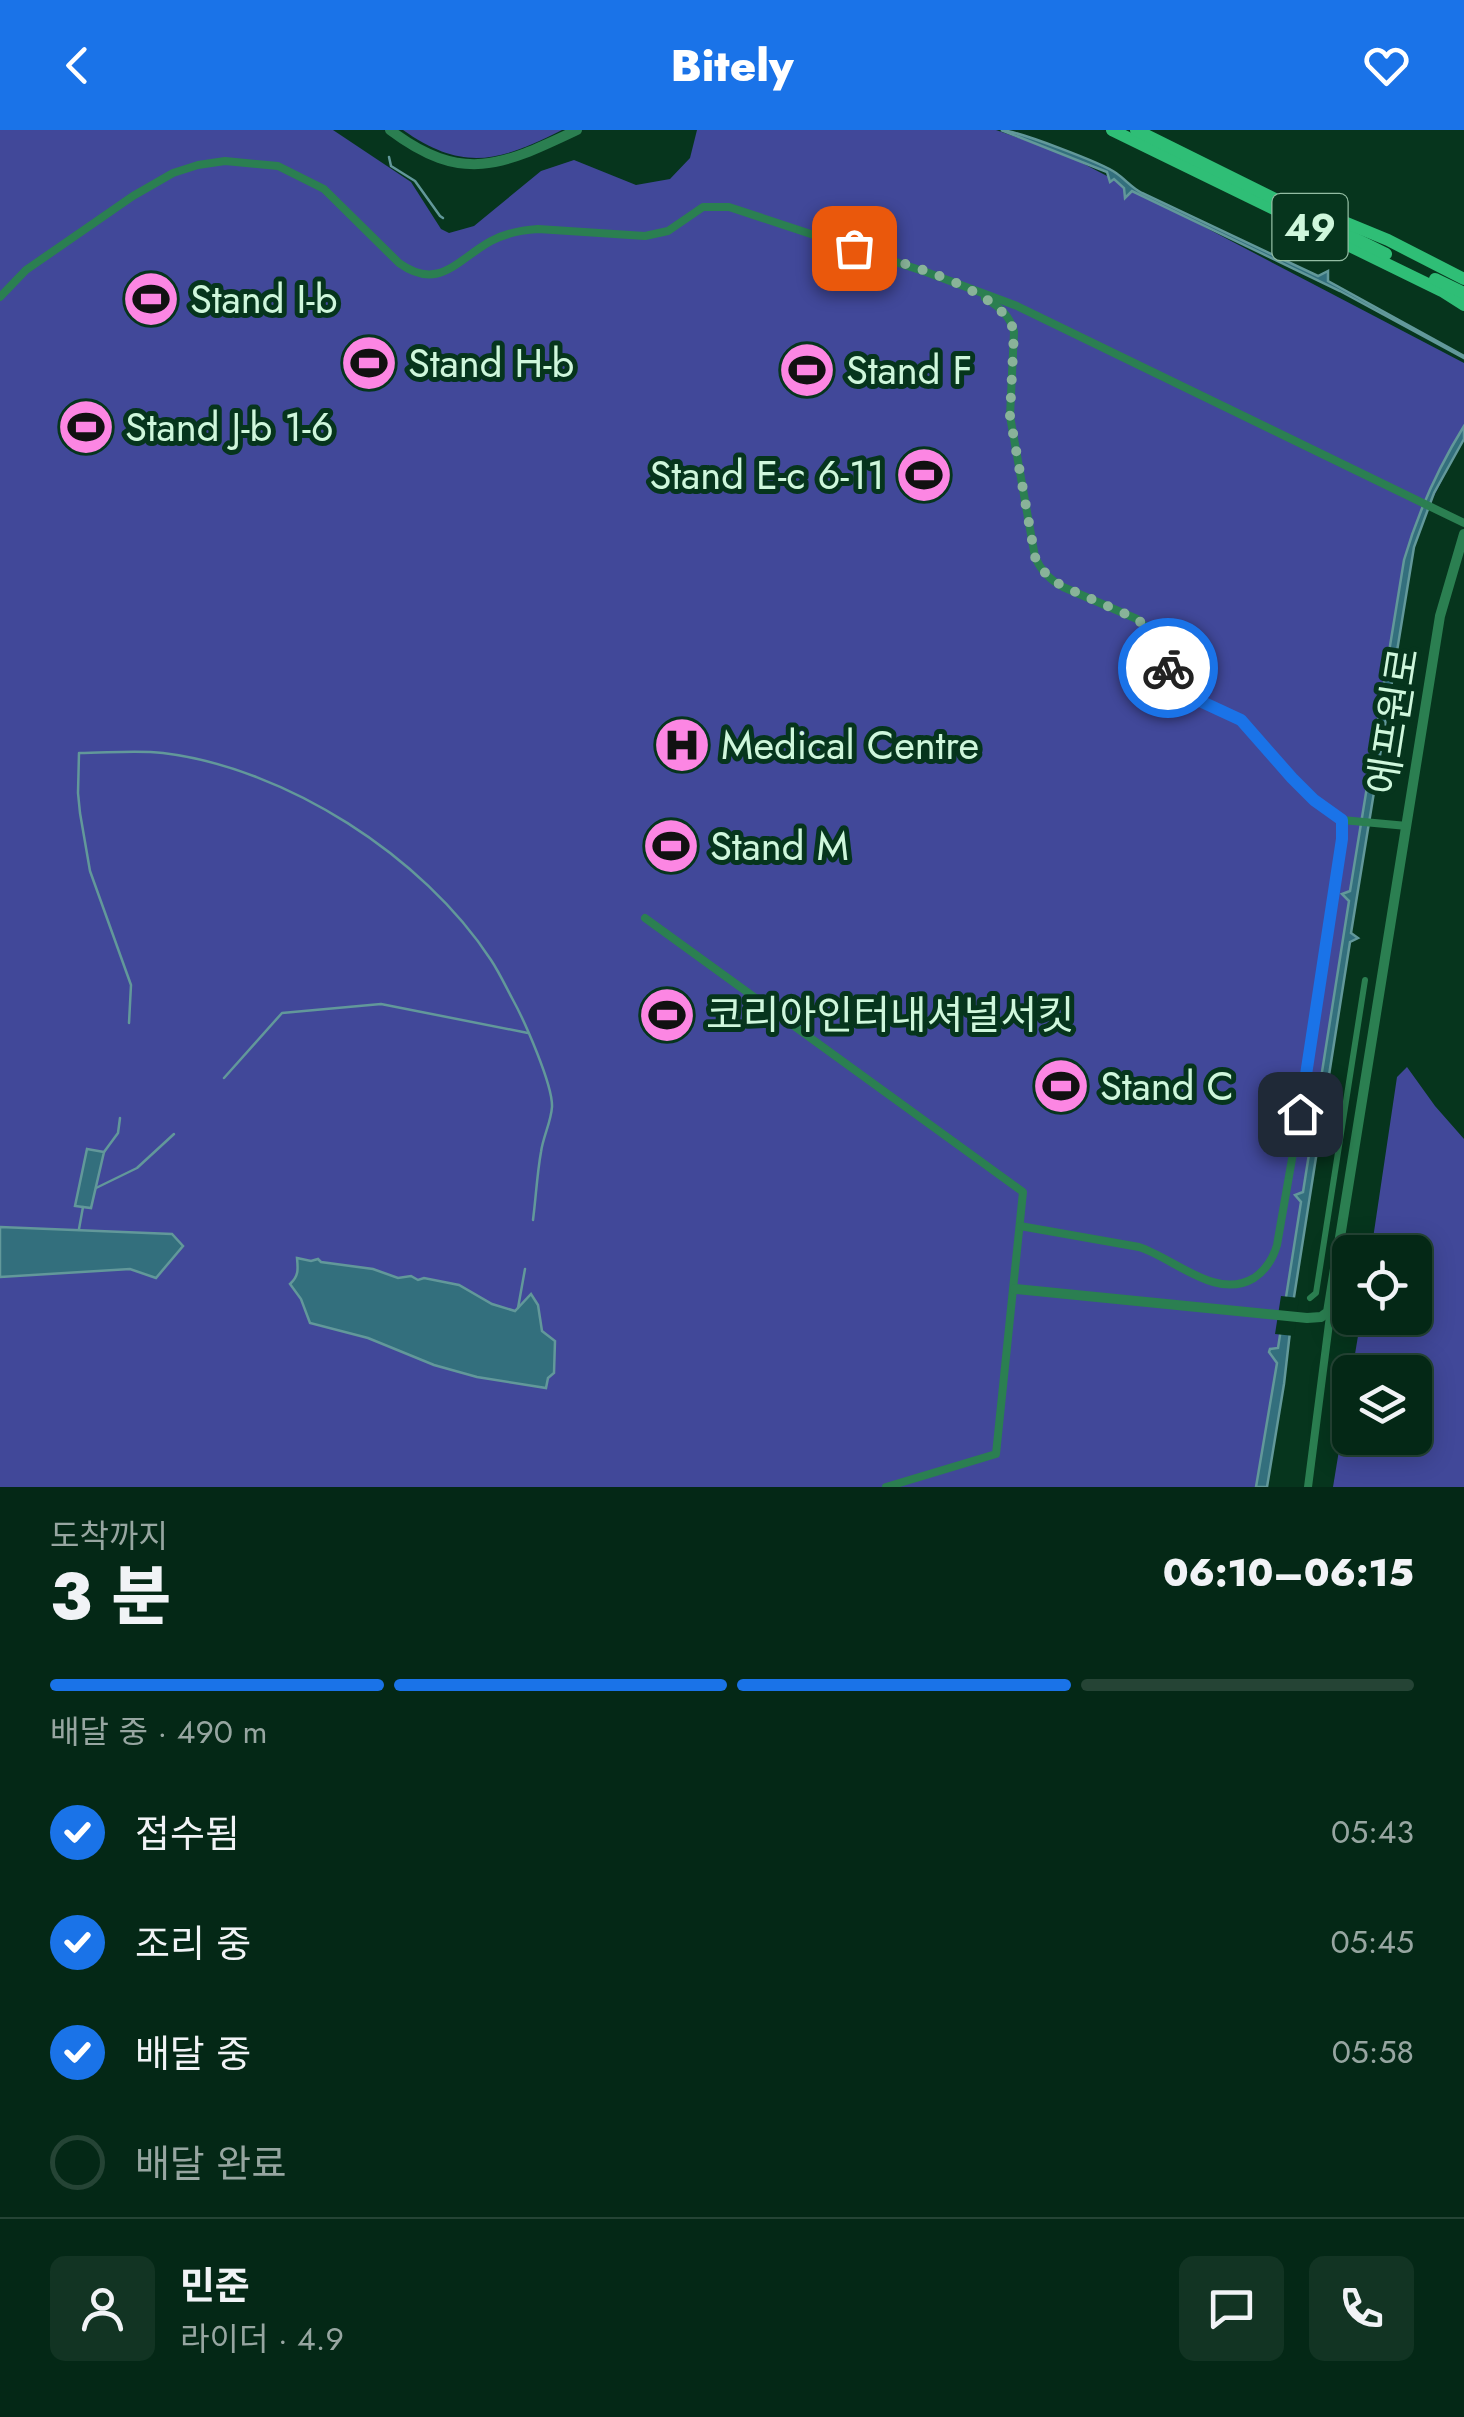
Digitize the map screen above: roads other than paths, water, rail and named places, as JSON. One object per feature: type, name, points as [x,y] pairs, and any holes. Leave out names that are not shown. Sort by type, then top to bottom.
[{"type":"highway","name":"49","points":[[1112,130],[1156,146],[1442,291],[1464,306]]},
{"type":"highway","name":"49","points":[[1136,130],[1156,146]]},
{"type":"highway","name":"49","points":[[1248,192],[1464,293]]},
{"type":"highway","points":[[1248,192],[1324,212],[1464,279]]},
{"type":"highway","points":[[1248,192],[1314,235],[1464,313]]},
{"type":"street","points":[[390,130],[442,158],[480,165],[506,160],[576,130]]},
{"type":"street","points":[[0,297],[26,270],[133,196],[198,164],[226,161],[278,166],[324,189],[400,263],[421,275],[446,271],[490,242],[521,230],[654,235],[702,206],[738,209],[1028,311],[1464,524]]},
{"type":"street","points":[[969,288],[1006,314],[1014,332]]},
{"type":"street","points":[[1028,311],[1018,313],[1014,332],[1010,416],[1040,567],[1054,582],[1137,619],[1146,627],[1166,666],[1200,701],[1241,720],[1303,789],[1342,820],[1407,826]]},
{"type":"street","name":"에프원로","points":[[1330,1308],[1440,616],[1464,534]]},
{"type":"street","points":[[1020,1226],[1154,1252],[1218,1283],[1248,1281],[1270,1263],[1277,1245],[1300,1114],[1342,820]]},
{"type":"street","points":[[645,918],[1022,1192],[996,1454],[886,1487]]},
{"type":"street","points":[[1310,1298],[1316,1293],[1366,980]]},
{"type":"street","points":[[1014,1288],[1307,1318],[1321,1318],[1330,1308]]},
{"type":"street","points":[[1308,1487],[1330,1308]]},
{"type":"water","points":[[1001,130],[1095,162],[1142,193],[1318,276],[1328,271],[1328,281],[1464,358],[1340,291],[1132,191],[1125,198],[1124,188],[1114,179],[1110,182],[1107,172]]},
{"type":"water","points":[[1464,426],[1464,439],[1434,493],[1414,547],[1351,933],[1358,938],[1350,942],[1267,1487],[1256,1487],[1277,1363],[1269,1352],[1278,1348],[1301,1202],[1295,1195],[1303,1192],[1349,901],[1342,894],[1350,891],[1404,560],[1430,491]]},
{"type":"water","points":[[87,1149],[104,1152],[91,1208],[75,1206]]},
{"type":"water","points":[[0,1227],[172,1234],[183,1246],[156,1278],[130,1269],[0,1277]]},
{"type":"water","points":[[297,1258],[373,1269],[398,1278],[411,1276],[459,1285],[492,1304],[515,1311],[531,1294],[538,1305],[542,1331],[555,1341],[554,1373],[546,1388],[477,1377],[434,1365],[368,1338],[310,1323],[290,1284],[298,1269]]},
{"type":"waterway","points":[[389,157],[391,166],[415,181],[443,218]]},
{"type":"waterway","points":[[129,1023],[131,985],[90,871],[78,793],[79,753],[153,752],[210,762],[303,798],[348,823],[428,886],[462,922],[500,975],[530,1037],[551,1097],[533,1220]]},
{"type":"waterway","points":[[224,1078],[282,1013],[381,1004],[528,1033]]},
{"type":"waterway","points":[[104,1152],[118,1133],[120,1118]]},
{"type":"waterway","points":[[96,1188],[137,1168],[174,1134]]},
{"type":"waterway","points":[[79,1229],[83,1207]]},
{"type":"waterway","points":[[518,1308],[525,1269]]},
{"type":"place","name":"Stand I-b","points":[[151,299]]},
{"type":"place","name":"Stand H-b","points":[[369,363]]},
{"type":"place","name":"Stand F","points":[[807,370]]},
{"type":"place","name":"Stand J-b 1-6","points":[[86,427]]},
{"type":"place","name":"Stand E-c 6-11","points":[[924,475]]},
{"type":"place","name":"Medical Centre","points":[[682,745]]},
{"type":"place","name":"Stand M","points":[[671,846]]},
{"type":"place","name":"코리아인터내셔널서킷","points":[[667,1015]]},
{"type":"place","name":"Stand C","points":[[1061,1086]]}]
